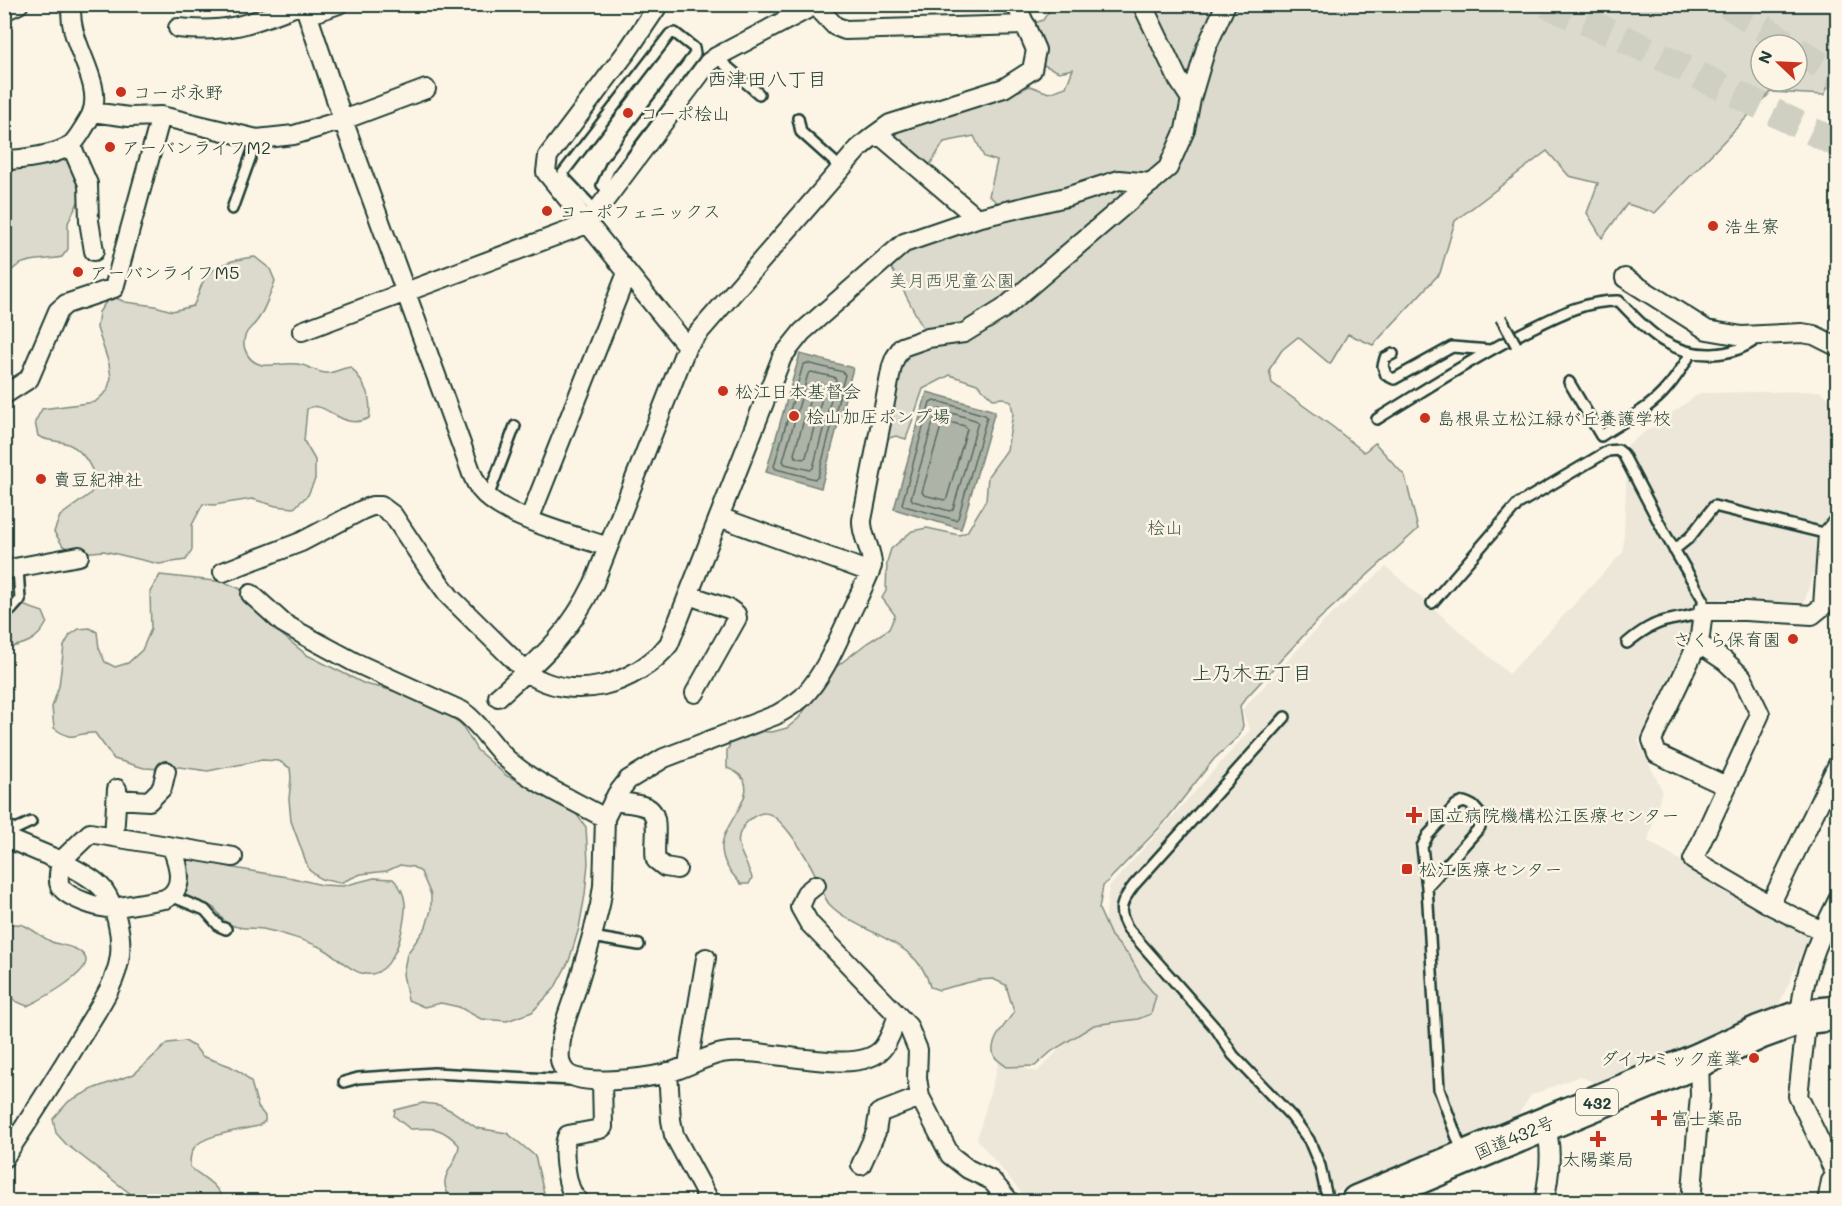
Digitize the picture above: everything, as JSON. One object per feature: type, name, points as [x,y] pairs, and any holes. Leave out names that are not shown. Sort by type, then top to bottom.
[{"type":"highway","name":"国道432号","points":[[1358,1202],[1699,1060],[1760,1032],[1815,1015]]},
{"type":"street","points":[[4,11],[19,4]]},
{"type":"street","points":[[4,160],[46,154],[71,145],[92,112],[94,101],[92,84],[72,28],[72,4]]},
{"type":"street","points":[[178,28],[202,30],[240,26],[304,8],[339,4]]},
{"type":"street","points":[[659,4],[628,50],[548,156],[546,172],[592,218],[627,273],[687,346]]},
{"type":"street","points":[[498,697],[542,658],[574,620],[594,583],[687,346],[840,167],[872,137],[890,124],[1004,88],[1032,70],[1036,50],[1016,4]]},
{"type":"street","points":[[1142,4],[1178,79],[1191,99]]},
{"type":"street","points":[[898,1016],[887,1042],[874,1056],[859,1061],[734,1052],[720,1053],[668,1072],[602,1081],[578,1080],[566,1073],[561,1064],[560,1048],[566,1021],[592,937],[603,886],[605,818],[613,801],[628,780],[663,758],[776,715],[802,698],[826,664],[870,572],[872,560],[864,536],[862,520],[892,366],[898,352],[912,342],[964,333],[1003,309],[1168,168],[1185,130],[1191,99],[1206,48],[1226,4]]},
{"type":"street","points":[[302,331],[407,293],[592,218],[709,62],[816,5],[835,26],[845,30],[1026,25]]},
{"type":"street","points":[[304,8],[407,293],[468,476],[499,505],[529,520],[608,547]]},
{"type":"street","points":[[92,112],[129,117],[161,116],[257,139],[294,135],[344,120],[426,89]]},
{"type":"street","points":[[4,395],[29,380],[58,311],[66,304],[114,288],[161,116]]},
{"type":"street","points":[[872,137],[882,137],[886,140],[977,218]]},
{"type":"street","points":[[71,145],[88,184],[89,221],[94,251]]},
{"type":"street","points":[[223,572],[301,543],[362,510],[372,506],[381,506],[393,515],[450,597],[526,672],[537,680],[569,688],[593,687],[625,678],[651,664],[669,644],[782,357],[802,332],[904,243],[977,218],[1066,197],[1119,180],[1151,183]]},
{"type":"street","points":[[529,520],[627,273]]},
{"type":"street","points":[[1625,278],[1707,330],[1742,336],[1814,335],[1838,347]]},
{"type":"street","points":[[719,517],[870,572]]},
{"type":"street","points":[[1726,786],[1657,754],[1652,740],[1701,636],[1703,611],[1812,615],[1822,606],[1833,528]]},
{"type":"street","points":[[11,569],[79,556]]},
{"type":"street","points":[[251,594],[283,623],[302,634],[354,662],[462,711],[472,718],[506,759],[526,776],[605,818]]},
{"type":"street","points":[[689,595],[729,609],[736,614],[737,618],[695,693]]},
{"type":"street","points":[[1698,643],[1725,661],[1742,677],[1760,714],[1692,860],[1770,905],[1830,932]]},
{"type":"street","points":[[1770,905],[1838,764]]},
{"type":"street","points":[[114,837],[117,794],[148,801],[162,788],[166,771]]},
{"type":"street","points":[[613,801],[645,807],[652,812],[655,819],[656,860],[665,867],[677,869]]},
{"type":"street","points":[[172,848],[179,871],[178,882],[171,896],[165,899],[106,909],[92,905],[68,893],[60,886],[61,861],[83,837],[90,833],[233,857]]},
{"type":"street","points":[[4,837],[61,861]]},
{"type":"street","points":[[816,885],[801,900],[800,907],[803,914],[908,1026],[918,1050],[917,1078],[920,1097],[950,1155],[968,1169],[991,1180],[1010,1202]]},
{"type":"street","points":[[1827,1202],[1831,1181],[1836,1178],[1798,1096],[1815,1015],[1801,1001],[1830,932],[1838,900]]},
{"type":"street","points":[[4,1158],[112,984],[120,956],[119,932],[113,908]]},
{"type":"street","points":[[688,1065],[706,958]]},
{"type":"street","points":[[1691,1202],[1700,1095],[1699,1060]]},
{"type":"street","points":[[668,1072],[670,1120],[674,1135],[711,1202]]},
{"type":"street","points":[[580,1202],[573,1194],[568,1179],[564,1141],[571,1134],[603,1127],[602,1081]]},
{"type":"street","points":[[861,1165],[876,1132],[879,1113],[920,1097]]},
{"type":"street","points":[[1544,1124],[1549,1145],[1544,1202]]},
{"type":"lane","points":[[592,218],[563,173],[670,34],[675,33],[694,48],[694,54],[610,165],[602,185],[612,192]]},
{"type":"lane","points":[[716,57],[759,94]]},
{"type":"lane","points":[[798,118],[801,132],[840,167]]},
{"type":"lane","points":[[232,209],[257,139]]},
{"type":"lane","points":[[1377,419],[1490,350],[1575,308],[1592,302],[1619,301],[1654,335],[1691,352],[1708,354],[1733,352],[1751,344],[1763,334]]},
{"type":"lane","points":[[1501,318],[1516,345]]},
{"type":"lane","points":[[1393,354],[1385,358],[1383,366],[1386,375],[1394,379],[1452,347],[1490,350]]},
{"type":"lane","points":[[1569,382],[1601,436],[1641,411],[1659,396],[1683,368],[1691,352]]},
{"type":"lane","points":[[488,497],[515,426]]},
{"type":"lane","points":[[1432,603],[1518,504],[1611,450],[1623,454],[1703,599],[1703,611],[1691,617],[1657,623],[1637,634],[1627,643]]},
{"type":"lane","points":[[1674,550],[1690,537],[1711,508],[1717,505],[1791,526],[1833,528]]},
{"type":"lane","points":[[4,612],[11,610],[20,600],[11,569]]},
{"type":"lane","points":[[1285,717],[1134,885],[1124,900],[1121,914],[1129,930],[1217,1030],[1233,1055],[1292,1117],[1309,1140],[1320,1166],[1328,1202]]},
{"type":"lane","points":[[1426,886],[1480,827],[1481,815],[1473,806],[1464,802],[1456,805],[1424,842],[1422,851],[1439,1089],[1465,1157]]},
{"type":"lane","points":[[4,825],[16,829],[31,822]]},
{"type":"lane","points":[[171,896],[205,909],[219,926],[226,929]]},
{"type":"lane","points":[[592,937],[639,945]]},
{"type":"lane","points":[[344,1082],[358,1078],[434,1073],[578,1080]]},
{"type":"shaded area","name":"国立病院機構松江医療センター","points":[[1820,391],[1837,405],[1837,498],[1804,603],[1720,599],[1690,632],[1638,742],[1662,790],[1648,841],[1809,937],[1779,1005],[1595,1083],[1580,1076],[1531,1095],[1519,1114],[1314,1201],[1028,1201],[977,1139],[999,1061],[1037,1072],[1094,1014],[1109,887],[1250,730],[1242,710],[1321,624],[1386,567],[1509,674],[1623,552],[1628,444],[1700,393]]},
{"type":"green space","points":[[1053,5],[1218,5],[1182,119],[1163,164],[1149,173],[1117,174],[1002,206],[989,196],[997,161],[984,157],[974,136],[944,142],[930,165],[894,137],[903,125],[968,110],[1030,86],[1049,93],[1066,87],[1073,69],[1059,72],[1041,64],[1032,24],[1043,20]]},
{"type":"green space","name":"桧山","points":[[1232,5],[1837,5],[1837,68],[1824,95],[1789,93],[1809,93],[1809,33],[1749,33],[1749,93],[1770,93],[1655,213],[1627,204],[1602,238],[1587,213],[1598,183],[1569,176],[1547,151],[1455,221],[1440,273],[1373,345],[1348,334],[1330,364],[1298,337],[1282,350],[1269,370],[1272,383],[1364,452],[1375,443],[1405,476],[1418,529],[1316,622],[1245,699],[1240,706],[1243,726],[1239,736],[1214,759],[1163,824],[1103,886],[1099,909],[1111,936],[1130,957],[1144,982],[1156,996],[1151,1014],[1138,1019],[1094,1025],[1052,1051],[1035,1066],[1007,1067],[996,1058],[993,1052],[995,1040],[1014,1012],[1006,985],[993,979],[978,980],[939,990],[930,987],[924,971],[914,958],[887,939],[842,915],[830,905],[801,850],[787,829],[772,815],[758,814],[749,820],[739,835],[738,842],[752,878],[749,884],[741,884],[737,880],[725,863],[722,847],[724,837],[741,804],[745,784],[740,775],[727,768],[727,750],[733,740],[757,731],[772,732],[787,728],[799,718],[832,670],[889,629],[895,615],[882,598],[886,591],[887,562],[891,549],[912,531],[927,528],[959,535],[967,532],[986,500],[988,476],[1007,450],[1013,413],[1011,402],[1004,398],[993,399],[977,384],[950,375],[923,389],[906,439],[896,436],[886,439],[900,357],[1003,314],[1104,235],[1158,189],[1174,170],[1204,70]]},
{"type":"green space","points":[[68,155],[79,183],[80,198],[68,223],[68,249],[62,257],[29,261],[15,267],[5,282],[5,164]]},
{"type":"green space","name":"美月西児童公園","points":[[1119,189],[1125,194],[1062,254],[971,323],[926,334],[889,263],[922,242]]},
{"type":"green space","points":[[255,257],[270,269],[275,281],[261,314],[244,338],[247,354],[258,364],[295,364],[325,373],[351,367],[366,390],[370,403],[369,418],[350,421],[320,407],[307,409],[304,441],[315,460],[315,479],[308,495],[294,508],[276,506],[252,499],[214,505],[203,504],[192,525],[192,550],[186,560],[159,564],[104,551],[81,553],[63,546],[54,532],[60,516],[90,494],[97,483],[89,463],[80,452],[68,444],[38,436],[35,422],[42,409],[95,402],[107,391],[111,378],[109,364],[97,328],[99,312],[108,299],[116,298],[125,302],[172,311],[193,306],[204,280],[214,270],[233,261]]},
{"type":"green space","points":[[160,575],[224,582],[243,590],[262,610],[276,630],[307,655],[365,684],[407,694],[439,708],[462,725],[477,750],[507,776],[527,784],[574,811],[586,827],[588,863],[579,928],[569,961],[554,989],[532,1012],[507,1021],[481,1019],[459,1007],[441,1003],[424,1007],[408,1000],[403,974],[407,954],[426,927],[431,910],[431,895],[421,872],[413,867],[400,865],[387,871],[361,874],[340,883],[321,879],[309,870],[291,821],[290,768],[279,761],[262,760],[208,771],[172,766],[161,769],[144,768],[114,759],[95,733],[71,736],[54,728],[52,707],[59,686],[64,646],[70,635],[79,629],[90,628],[97,632],[99,648],[105,662],[115,667],[128,663],[142,650],[151,629],[150,592]]},
{"type":"green space","points":[[5,599],[43,612],[47,622],[35,638],[5,648]]},
{"type":"green space","points":[[195,859],[322,885],[343,886],[374,878],[393,879],[402,891],[405,903],[401,936],[396,950],[384,968],[372,974],[365,974],[352,969],[326,950],[308,942],[267,930],[231,925],[223,920],[212,907],[185,896],[183,865]]},
{"type":"green space","points":[[4,923],[23,925],[52,942],[74,948],[82,953],[86,963],[74,978],[42,998],[27,1006],[15,1001],[5,985]]},
{"type":"green space","points":[[185,1041],[195,1047],[202,1056],[230,1066],[251,1082],[258,1107],[265,1116],[265,1121],[258,1126],[205,1140],[198,1143],[193,1150],[190,1167],[218,1190],[223,1201],[140,1201],[66,1144],[56,1133],[53,1119],[69,1101],[95,1088],[134,1074],[168,1043]]},
{"type":"green space","points":[[423,1103],[439,1105],[452,1111],[477,1128],[507,1133],[535,1156],[546,1201],[453,1201],[447,1192],[445,1178],[458,1153],[459,1145],[442,1131],[410,1129],[394,1116],[395,1110]]},
{"type":"water","name":"桧山加圧ポンプ場","points":[[800,354],[853,368],[821,488],[766,472]]},
{"type":"water","name":"桧山加圧ポンプ場","points":[[927,392],[995,411],[961,529],[894,509]]},
{"type":"tunnel","points":[[1546,4],[1625,39],[1838,144]]},
{"type":"tunnel","points":[[1727,4],[1771,33]]},
{"type":"tunnel","points":[[1809,58],[1838,77]]},
{"type":"place","name":"コーポ永野","points":[[121,92]]},
{"type":"place","name":"コーポ桧山","points":[[628,113]]},
{"type":"place","name":"アーバンライフM2","points":[[110,147]]},
{"type":"place","name":"コーポフェニックス","points":[[547,211]]},
{"type":"place","name":"浩生寮","points":[[1713,226]]},
{"type":"place","name":"アーバンライフM5","points":[[78,272]]},
{"type":"place","name":"松江日本基督会","points":[[723,391]]},
{"type":"place","name":"桧山加圧ポンプ場","points":[[794,416]]},
{"type":"place","name":"島根県立松江緑が丘養護学校","points":[[1425,418]]},
{"type":"place","name":"賣豆紀神社","points":[[41,479]]},
{"type":"place","name":"さくら保育園","points":[[1793,639]]},
{"type":"place","name":"国立病院機構松江医療センター","points":[[1414,815]]},
{"type":"place","name":"松江医療センター","points":[[1407,869]]},
{"type":"place","name":"ダイナミック産業","points":[[1754,1058]]},
{"type":"place","name":"富士薬品","points":[[1659,1118]]},
{"type":"place","name":"太陽薬局","points":[[1598,1139]]},
{"type":"district","name":"西津田八丁目","points":[[767,78]]},
{"type":"district","name":"上乃木五丁目","points":[[1252,672]]}]
